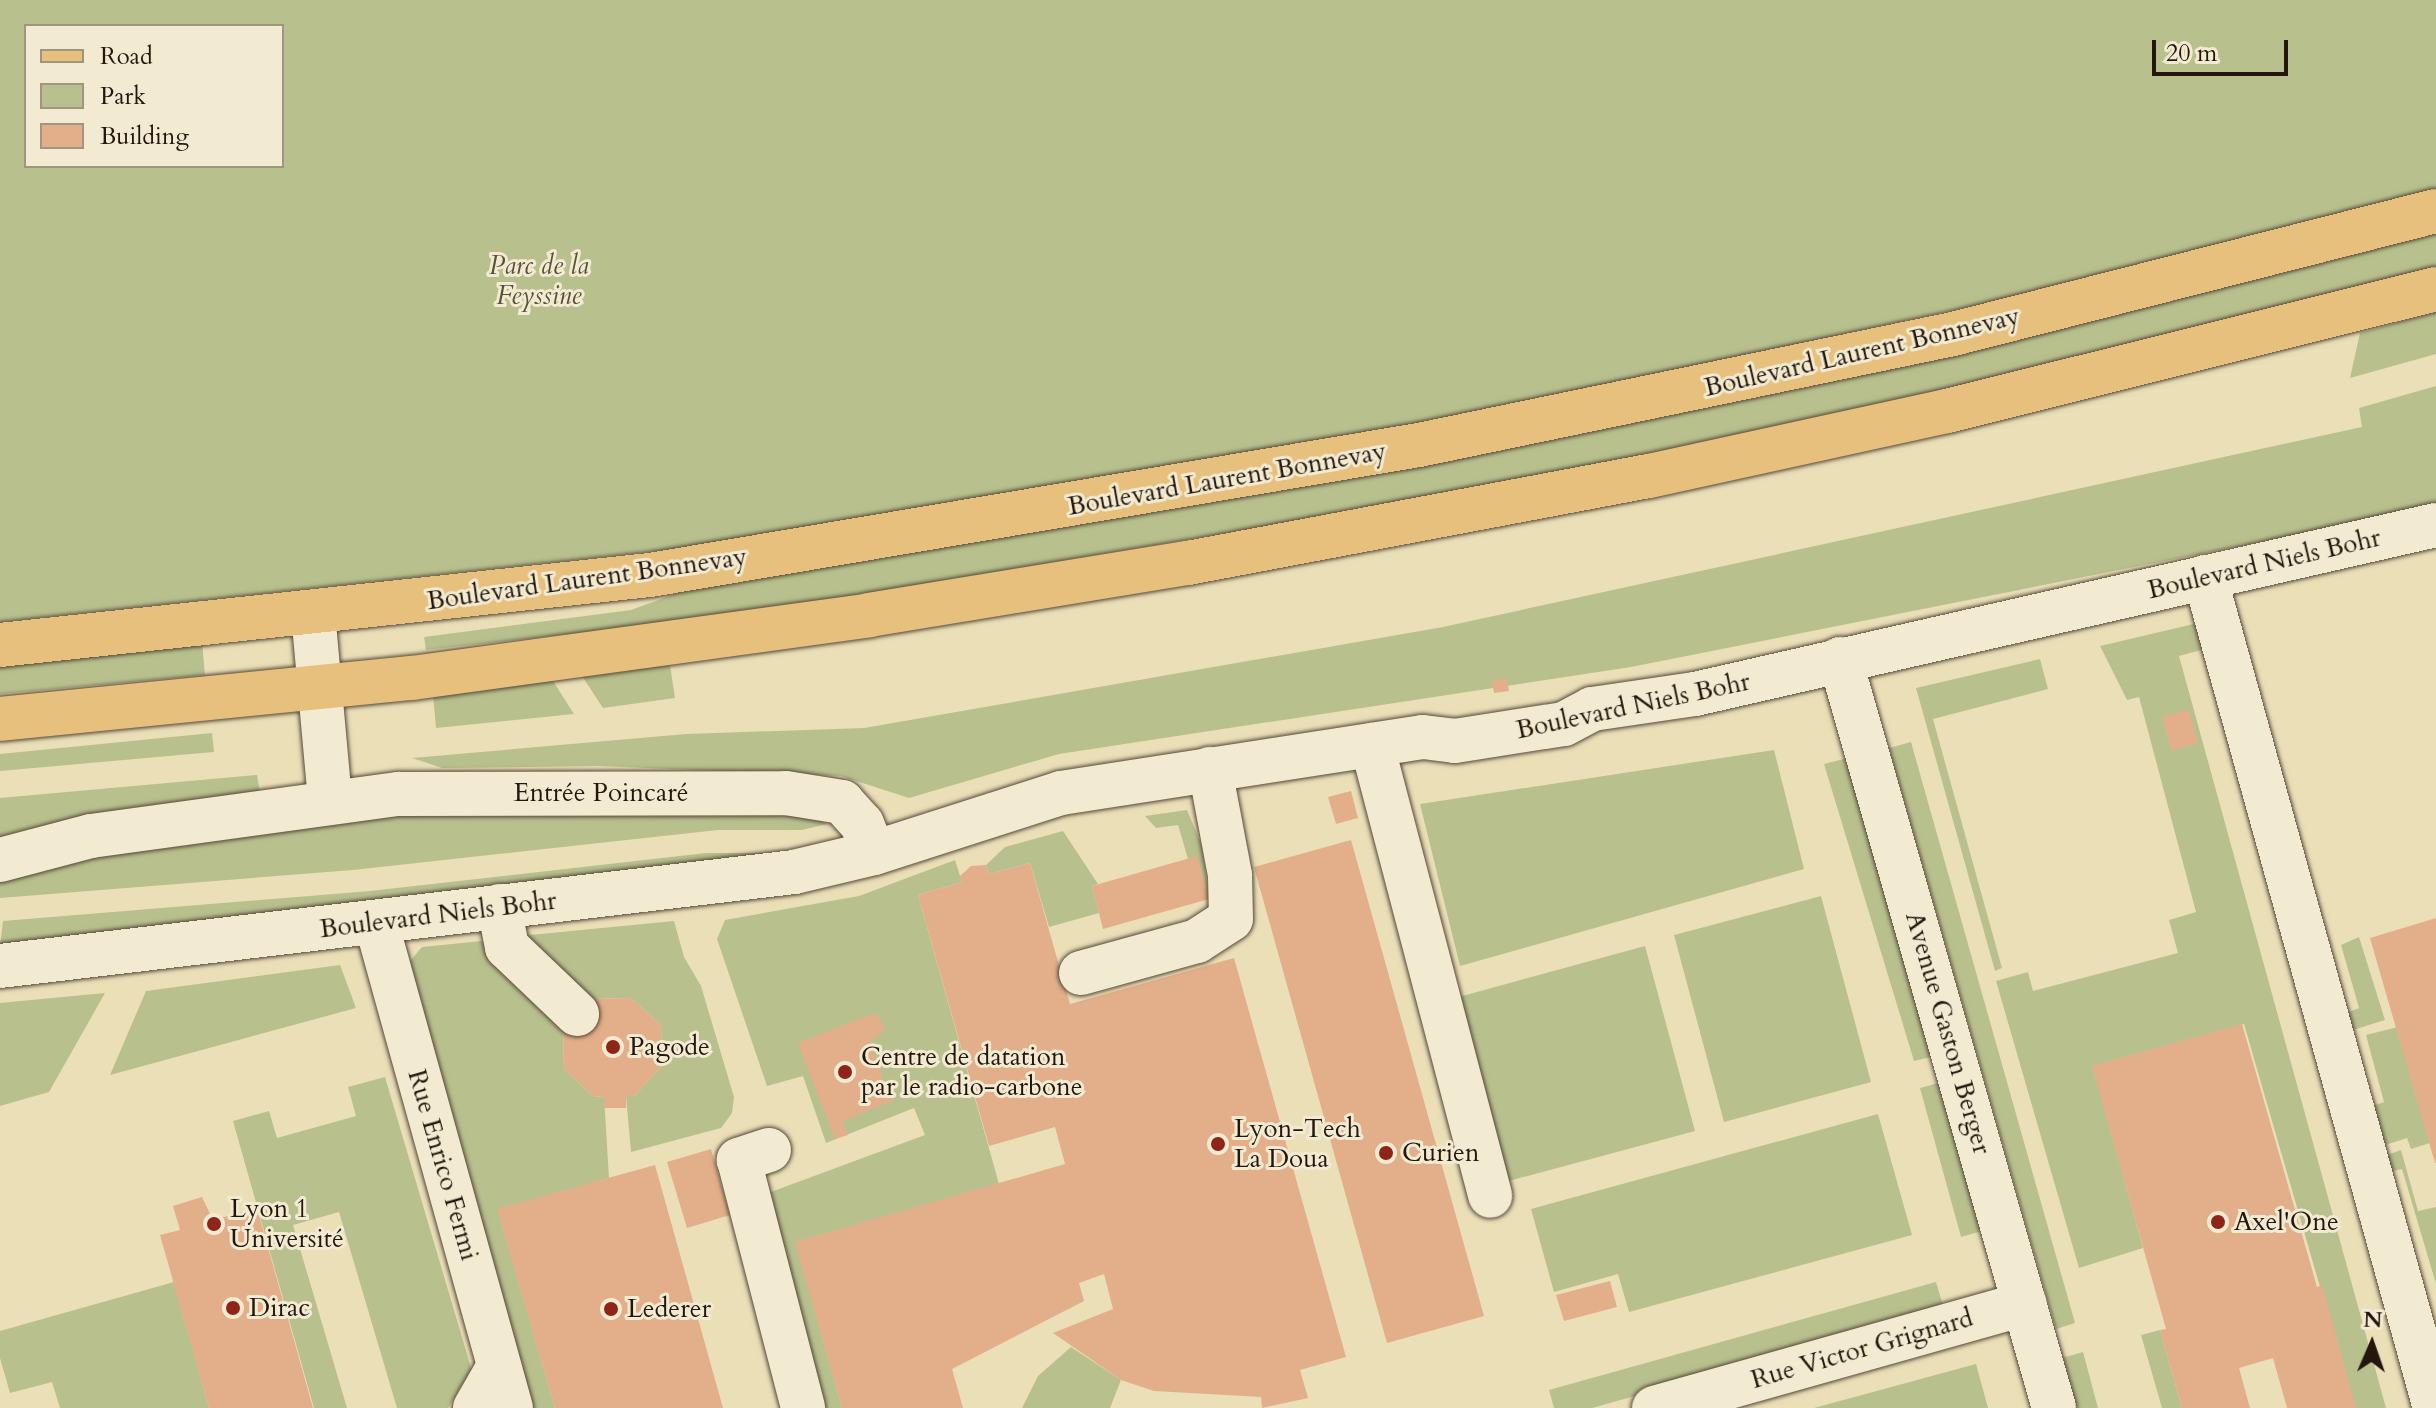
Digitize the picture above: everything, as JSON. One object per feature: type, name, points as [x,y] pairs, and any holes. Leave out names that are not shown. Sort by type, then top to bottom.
[{"type":"main road","name":"Boulevard Laurent Bonnevay","points":[[0,645],[650,575],[1419,445],[1953,334],[2436,211]]},
{"type":"main road","points":[[0,719],[319,687],[869,615],[1188,563],[1649,476],[1932,414],[2436,289]]},
{"type":"street","name":"Boulevard Niels Bohr","points":[[0,966],[794,872],[868,839],[1061,793],[1423,737],[1455,741],[1564,724],[1592,709],[1695,694],[2436,525]]},
{"type":"street","points":[[2205,577],[2435,1408]]},
{"type":"street","points":[[313,613],[330,801]]},
{"type":"street","name":"Avenue Gaston Berger","points":[[1840,659],[2054,1408]]},
{"type":"street","points":[[1372,745],[1490,1196]]},
{"type":"street","points":[[1081,973],[1197,941],[1231,919],[1230,875],[1210,769]]},
{"type":"street","name":"Entrée Poincaré","points":[[0,860],[91,836],[399,794],[786,793],[842,802],[868,839]]},
{"type":"street","points":[[499,906],[507,947],[577,1014]]},
{"type":"street","name":"Rue Enrico Fermi","points":[[376,922],[511,1408]]},
{"type":"street","points":[[769,1150],[739,1160],[803,1408]]},
{"type":"street","name":"Rue Victor Grignard","points":[[1654,1408],[2025,1304]]},
{"type":"street","points":[[475,1408],[499,1366]]},
{"type":"green space","name":"Parc de la Feyssine","points":[[0,0],[2436,0],[2436,190],[2043,291],[1424,424],[684,548],[0,622]]},
{"type":"green space","points":[[2436,232],[2436,269],[2100,356],[1489,489],[737,615],[426,650],[424,637],[631,610],[719,578],[1025,534],[1447,459]]},
{"type":"green space","points":[[2436,312],[2436,354],[2350,378],[2360,333]]},
{"type":"green space","points":[[2436,386],[2436,507],[1631,667],[1059,754],[909,798],[841,776],[598,766],[442,768],[412,758],[686,734],[864,728],[1443,627],[2362,427],[2359,408]]},
{"type":"green space","points":[[2198,623],[2205,649],[2179,656],[2386,1408],[2355,1408],[2244,1024],[2093,1066],[2143,1248],[2079,1268],[1996,981],[2028,972],[2033,991],[2178,953],[2169,920],[2196,912],[2139,697],[2127,700],[2100,646]]},
{"type":"green space","points":[[202,642],[205,675],[0,694],[0,663]]},
{"type":"green space","points":[[2040,659],[2048,689],[1933,719],[2002,968],[1995,971],[1916,688]]},
{"type":"green space","points":[[670,665],[675,698],[603,708],[582,676]]},
{"type":"green space","points":[[553,681],[574,714],[436,728],[433,694]]},
{"type":"green space","points":[[212,733],[214,752],[0,771],[0,754]]},
{"type":"green space","points":[[1911,742],[2075,1323],[2056,1329],[1889,748]]},
{"type":"green space","points":[[1774,750],[1804,869],[1460,966],[1420,804]]},
{"type":"green space","points":[[1852,757],[1935,1056],[1914,1061],[1824,764]]},
{"type":"green space","points":[[257,775],[261,799],[0,845],[0,798]]},
{"type":"green space","points":[[356,810],[811,812],[827,824],[802,830],[718,830],[353,870],[0,898],[0,873]]},
{"type":"green space","points":[[1187,810],[1202,846],[1209,899],[1197,857],[1188,859],[1178,825],[1156,828],[1145,816]]},
{"type":"green space","points":[[1063,831],[1098,884],[1092,886],[1099,913],[1049,927],[1030,863],[989,874],[986,865],[1005,847]]},
{"type":"green space","points":[[706,853],[791,853],[0,946],[3,921],[370,891]]},
{"type":"green space","points":[[955,860],[962,882],[918,895],[999,1184],[796,1242],[842,1408],[815,1408],[760,1196],[925,1135],[914,1108],[826,1143],[803,1076],[767,1086],[717,939],[725,920],[859,896]]},
{"type":"green space","points":[[1821,896],[1871,1082],[1724,1122],[1674,935]]},
{"type":"green space","points":[[674,921],[684,957],[701,986],[734,1097],[732,1113],[721,1128],[631,1152],[626,1096],[634,1096],[662,1066],[661,1025],[631,998],[591,999],[526,947],[530,935]]},
{"type":"green space","points":[[2359,937],[2385,1020],[2350,1031],[2344,1014],[2359,1008],[2341,945]]},
{"type":"green space","points":[[482,941],[567,1024],[563,1029],[564,1069],[594,1097],[604,1096],[609,1178],[498,1210],[555,1408],[526,1408],[404,968],[422,947]]},
{"type":"green space","points":[[1645,946],[1695,1131],[1505,1182],[1455,998]]},
{"type":"green space","points":[[340,965],[356,1008],[110,1075],[146,991]]},
{"type":"green space","points":[[105,993],[49,1092],[0,1106],[0,1003]]},
{"type":"green space","points":[[2398,1027],[2430,1143],[2411,1149],[2407,1138],[2382,1146],[2370,1107],[2384,1102],[2366,1035]]},
{"type":"green space","points":[[385,1077],[472,1371],[448,1408],[397,1408],[339,1212],[293,1225],[347,1408],[314,1408],[233,1121],[269,1111],[277,1138],[356,1116],[348,1087]]},
{"type":"green space","points":[[1942,1082],[1982,1231],[1961,1237],[1920,1088]]},
{"type":"green space","points":[[1878,1114],[1912,1235],[1629,1312],[1618,1274],[1554,1292],[1531,1209]]},
{"type":"green space","points":[[2401,1150],[2418,1211],[2436,1207],[2436,1284],[2402,1169],[2389,1172],[2384,1156]]},
{"type":"green space","points":[[174,1282],[209,1408],[60,1408],[52,1382],[10,1393],[0,1358],[0,1331]]},
{"type":"green space","points":[[1936,1282],[1944,1309],[1592,1408],[1554,1408],[1549,1390]]},
{"type":"green space","points":[[2160,1330],[2182,1408],[2162,1408],[2141,1335]]},
{"type":"green space","points":[[1071,1347],[1121,1380],[1110,1408],[1022,1408],[1038,1376]]},
{"type":"green space","points":[[2083,1352],[2098,1408],[2076,1408],[2062,1358]]},
{"type":"green space","points":[[1976,1364],[1988,1408],[1814,1408]]},
{"type":"building","points":[[1507,678],[1509,691],[1494,693],[1492,681]]},
{"type":"building","points":[[2189,710],[2198,743],[2172,751],[2162,717]]},
{"type":"building","points":[[1351,791],[1358,818],[1336,824],[1328,797]]},
{"type":"building","name":"Curien","points":[[1351,840],[1484,1316],[1387,1343],[1254,867]]},
{"type":"building","points":[[1197,856],[1209,899],[1103,929],[1092,886]]},
{"type":"building","points":[[1030,863],[1070,1004],[1234,958],[1346,1357],[1300,1370],[1308,1398],[1262,1408],[1261,1397],[1154,1391],[1121,1380],[1053,1333],[1113,1309],[1104,1274],[1079,1283],[1084,1301],[952,1369],[963,1408],[842,1408],[795,1242],[1065,1164],[1055,1127],[989,1146],[918,895],[962,882],[960,876],[971,866],[986,865],[989,874]]},
{"type":"building","points":[[2436,918],[2436,1163],[2435,1163],[2370,938]]},
{"type":"building","name":"Pagode","points":[[631,998],[661,1025],[662,1066],[634,1096],[626,1096],[626,1108],[604,1108],[604,1096],[594,1097],[564,1069],[563,1028],[591,999]]},
{"type":"building","name":"Centre de datation par le radio-carbone","points":[[875,1013],[886,1029],[869,1043],[892,1101],[842,1121],[848,1135],[835,1139],[798,1043]]},
{"type":"building","name":"Axel'One","points":[[2242,1024],[2317,1287],[2322,1285],[2356,1408],[2287,1408],[2273,1358],[2239,1368],[2250,1408],[2182,1408],[2160,1330],[2166,1329],[2092,1066]]},
{"type":"building","points":[[711,1149],[730,1215],[687,1228],[667,1162]]},
{"type":"building","name":"Lederer","points":[[655,1165],[723,1408],[555,1408],[497,1209]]},
{"type":"building","name":"Dirac","points":[[202,1197],[213,1220],[257,1208],[313,1408],[209,1408],[160,1235],[180,1230],[173,1206]]},
{"type":"building","points":[[1610,1281],[1617,1307],[1564,1321],[1556,1295]]},
{"type":"place","name":"Pagode","points":[[613,1047]]},
{"type":"place","name":"Centre de datation par le radio-carbone","points":[[845,1072]]},
{"type":"place","name":"Lyon-Tech La Doua","points":[[1218,1144]]},
{"type":"place","name":"Curien","points":[[1386,1153]]},
{"type":"place","name":"Axel'One","points":[[2218,1222]]},
{"type":"place","name":"Lyon 1 Université","points":[[214,1224]]},
{"type":"place","name":"Dirac","points":[[233,1308]]},
{"type":"place","name":"Lederer","points":[[611,1309]]}]
